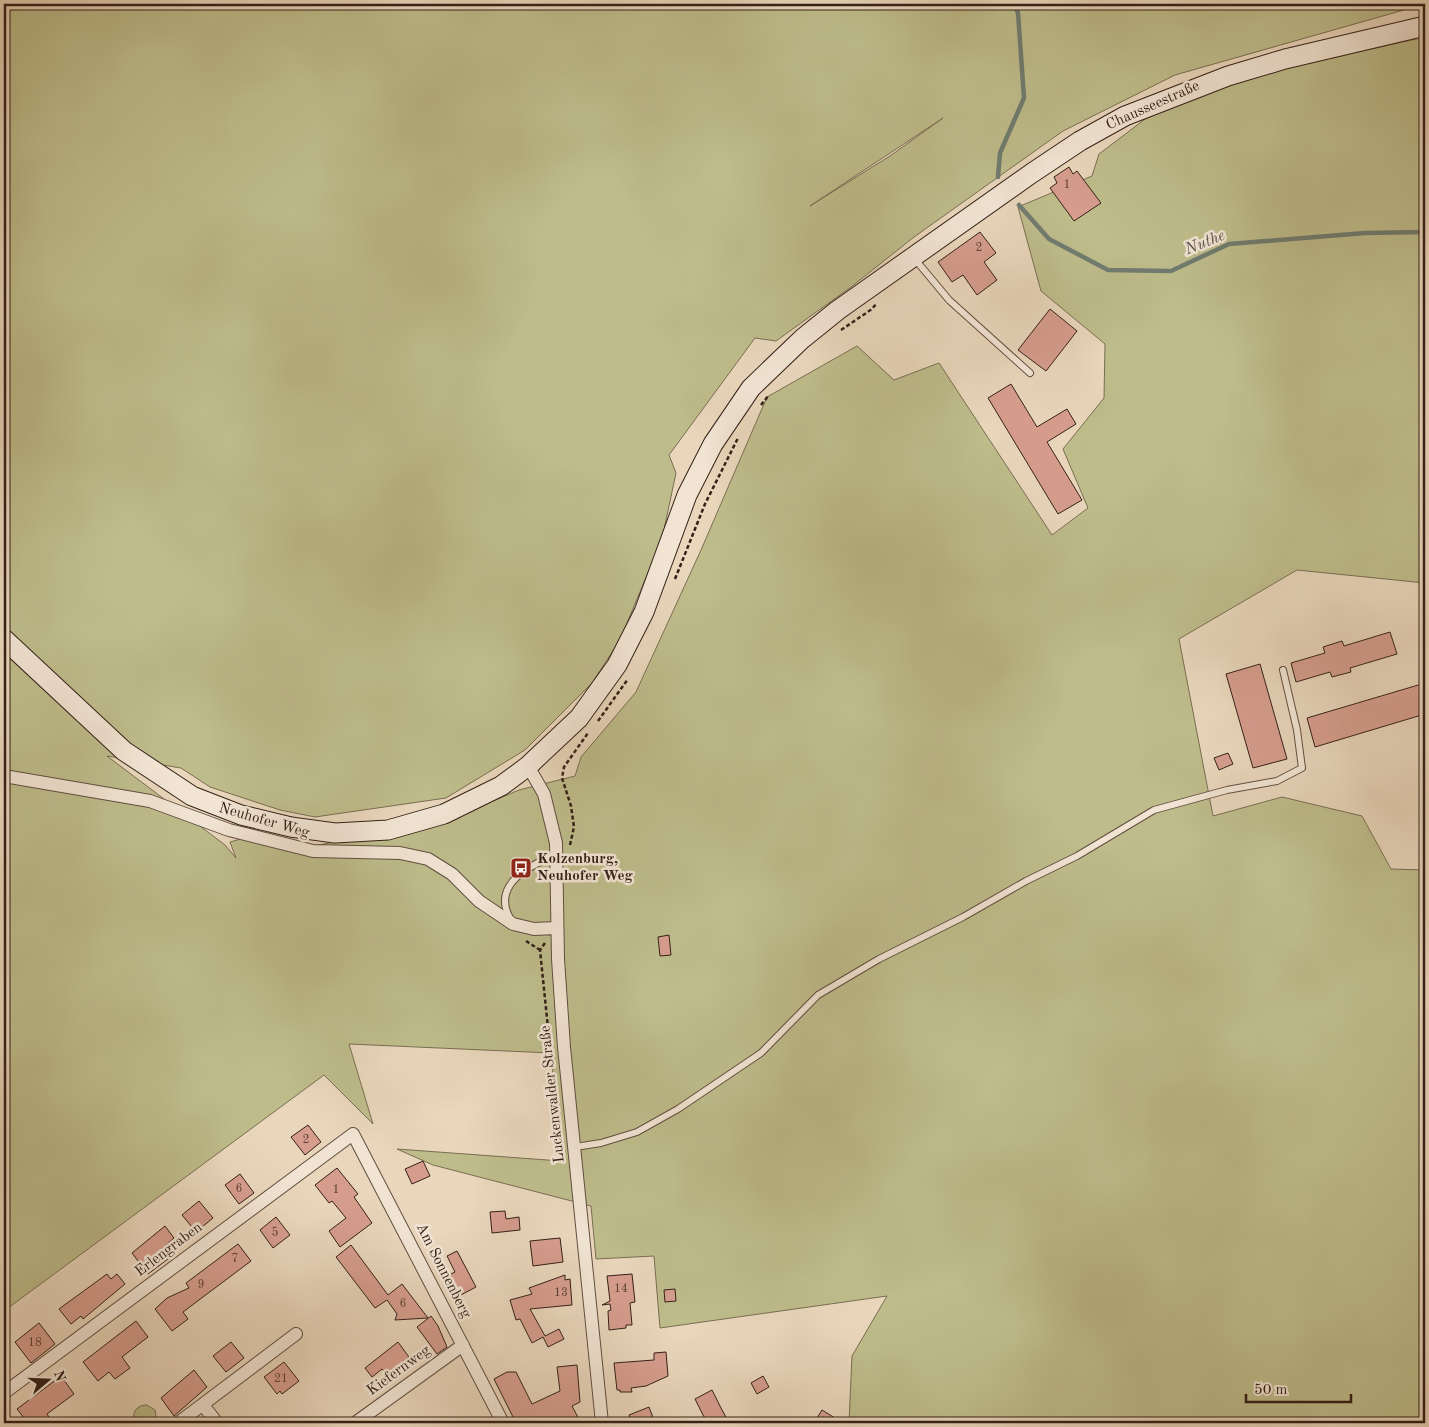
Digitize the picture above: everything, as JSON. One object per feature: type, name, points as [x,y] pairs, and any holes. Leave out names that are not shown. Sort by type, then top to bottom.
[{"type":"main road","name":"Chausseestraße","points":[[4,639],[124,751],[192,796],[241,815],[291,827],[335,833],[388,830],[444,814],[501,786],[528,766],[579,718],[618,665],[644,612],[687,495],[713,444],[751,388],[838,310],[1032,173],[1080,141],[1125,116],[1181,92],[1257,67],[1425,26]]},
{"type":"street","name":"Luckenwalder Straße","points":[[528,766],[544,794],[557,854],[556,928],[564,1047],[602,1423]]},
{"type":"street","name":"Neuhofer Weg","points":[[4,776],[150,801],[229,830],[313,851],[400,853],[428,860],[452,874],[479,900],[513,924],[534,929],[556,928]]},
{"type":"street","name":"Am Sonnenberg","points":[[353,1134],[504,1423]]},
{"type":"street","name":"Erlengraben","points":[[4,1393],[353,1134]]},
{"type":"street","points":[[178,1423],[296,1334]]},
{"type":"street","name":"Kiefernweg","points":[[355,1423],[463,1345]]},
{"type":"street","points":[[204,1405],[217,1423]]},
{"type":"lane","points":[[913,257],[949,300],[1030,373]]},
{"type":"lane","points":[[575,1147],[601,1143],[637,1132],[678,1109],[762,1053],[818,995],[879,959],[963,917],[1026,881],[1076,856],[1154,810],[1227,790],[1277,782],[1302,768],[1297,730],[1283,670]]},
{"type":"lane","points":[[513,924],[506,911],[504,892],[536,863],[557,854]]},
{"type":"path","points":[[835,334],[872,309],[880,298]]},
{"type":"path","points":[[524,940],[540,950]]},
{"type":"shaded area","points":[[4,4],[1425,4],[1175,75],[1063,131],[914,237],[851,287],[776,341],[755,338],[669,455],[676,473],[662,539],[620,640],[592,683],[525,750],[446,798],[315,817],[280,810],[210,787],[181,768],[107,756],[225,845],[236,858],[230,842],[252,836],[292,850],[445,821],[519,790],[575,776],[581,757],[636,692],[701,550],[767,397],[857,346],[894,380],[939,363],[1052,535],[1088,508],[1063,449],[1104,398],[1105,344],[1041,291],[1018,207],[1092,176],[1099,154],[1165,104],[1268,72],[1425,37],[1425,583],[1297,570],[1179,639],[1213,816],[1282,797],[1362,816],[1391,869],[1425,870],[1425,1423],[849,1423],[852,1356],[887,1296],[660,1328],[654,1256],[596,1259],[591,1206],[433,1165],[397,1149],[561,1161],[551,1053],[349,1044],[373,1124],[324,1075],[4,1311]],"holes":[[[943,118],[890,156],[810,206]]]},
{"type":"shaded area","points":[[147,1405],[155,1410],[157,1423],[133,1423],[137,1408]]},
{"type":"building","points":[[1069,167],[1073,174],[1077,171],[1101,203],[1074,221],[1050,188],[1057,183],[1054,177]]},
{"type":"building","points":[[980,232],[996,253],[984,262],[997,280],[977,295],[963,275],[952,282],[938,262]]},
{"type":"building","points":[[1050,309],[1077,331],[1046,371],[1018,350]]},
{"type":"building","points":[[1011,384],[1037,427],[1067,409],[1076,424],[1047,442],[1082,500],[1058,514],[988,398]]},
{"type":"building","points":[[1390,632],[1397,654],[1350,668],[1351,672],[1332,677],[1330,672],[1296,682],[1291,663],[1325,653],[1323,647],[1342,641],[1344,646]]},
{"type":"building","points":[[1260,664],[1287,759],[1253,768],[1226,674]]},
{"type":"building","points":[[1425,683],[1425,714],[1315,747],[1307,718]]},
{"type":"building","points":[[1228,753],[1233,764],[1219,770],[1214,758]]},
{"type":"building","points":[[669,935],[671,955],[660,956],[658,937]]},
{"type":"building","points":[[308,1125],[321,1142],[305,1155],[291,1137]]},
{"type":"building","points":[[423,1161],[430,1176],[412,1184],[405,1169]]},
{"type":"building","points":[[337,1168],[358,1194],[354,1197],[372,1223],[340,1247],[329,1231],[346,1218],[332,1201],[329,1203],[315,1185]]},
{"type":"building","points":[[240,1174],[254,1193],[239,1204],[225,1185]]},
{"type":"building","points":[[199,1201],[213,1218],[196,1232],[182,1215]]},
{"type":"building","points":[[505,1211],[506,1219],[519,1217],[520,1230],[492,1233],[490,1212]]},
{"type":"building","points":[[276,1217],[290,1235],[273,1248],[260,1230]]},
{"type":"building","points":[[165,1226],[174,1238],[165,1246],[172,1256],[148,1274],[132,1253]]},
{"type":"building","points":[[560,1238],[563,1262],[533,1266],[530,1241]]},
{"type":"building","points":[[238,1244],[251,1261],[183,1312],[188,1319],[172,1331],[155,1309],[167,1298],[189,1288],[186,1283]]},
{"type":"building","points":[[351,1245],[388,1295],[402,1284],[428,1318],[395,1320],[397,1314],[387,1300],[375,1308],[336,1257]]},
{"type":"building","points":[[457,1251],[476,1287],[457,1297],[447,1276],[455,1272],[447,1256]]},
{"type":"building","points":[[107,1274],[111,1279],[117,1274],[125,1284],[83,1319],[81,1316],[71,1324],[59,1309]]},
{"type":"building","points":[[632,1274],[635,1302],[630,1303],[632,1325],[626,1325],[626,1328],[609,1330],[608,1311],[611,1310],[610,1304],[602,1305],[610,1301],[607,1276]]},
{"type":"building","points":[[565,1275],[565,1280],[570,1279],[572,1305],[530,1309],[545,1336],[559,1329],[564,1339],[548,1347],[543,1337],[532,1343],[520,1319],[516,1320],[510,1300],[532,1294],[529,1288]]},
{"type":"building","points":[[675,1289],[676,1301],[665,1302],[664,1290]]},
{"type":"building","points":[[431,1316],[438,1326],[447,1347],[437,1354],[417,1327]]},
{"type":"building","points":[[136,1321],[148,1337],[122,1357],[130,1368],[115,1379],[109,1372],[98,1381],[83,1362]]},
{"type":"building","points":[[39,1323],[55,1344],[31,1363],[15,1342]]},
{"type":"building","points":[[231,1342],[244,1358],[226,1372],[213,1356]]},
{"type":"building","points":[[398,1342],[409,1357],[401,1363],[404,1367],[390,1378],[382,1369],[372,1377],[365,1368]]},
{"type":"building","points":[[666,1352],[668,1376],[646,1386],[631,1388],[632,1392],[620,1392],[620,1390],[617,1390],[614,1363],[654,1360],[654,1353]]},
{"type":"building","points":[[284,1362],[299,1381],[282,1394],[280,1391],[277,1394],[264,1377]]},
{"type":"building","points":[[577,1365],[580,1402],[572,1406],[581,1423],[516,1423],[494,1379],[507,1372],[516,1372],[532,1404],[560,1391],[557,1367]]},
{"type":"building","points":[[194,1370],[207,1387],[174,1416],[161,1398]]},
{"type":"building","points":[[61,1376],[74,1394],[47,1414],[49,1417],[40,1423],[28,1423],[17,1409]]},
{"type":"building","points":[[763,1376],[769,1387],[757,1394],[751,1383]]},
{"type":"building","points":[[712,1390],[729,1423],[708,1423],[703,1415],[695,1399]]},
{"type":"building","points":[[649,1407],[655,1423],[633,1423],[629,1415]]},
{"type":"building","points":[[822,1410],[843,1423],[814,1423]]},
{"type":"waterway","name":"Nuthe","points":[[998,177],[1000,153],[1024,98],[1018,13],[1014,4]]},
{"type":"waterway","name":"Nuthe","points":[[1019,205],[1049,239],[1108,270],[1171,271],[1229,244],[1365,233],[1425,232]]},
{"type":"place","name":"Kolzenburg, Neuhofer Weg","points":[[521,868]]}]
